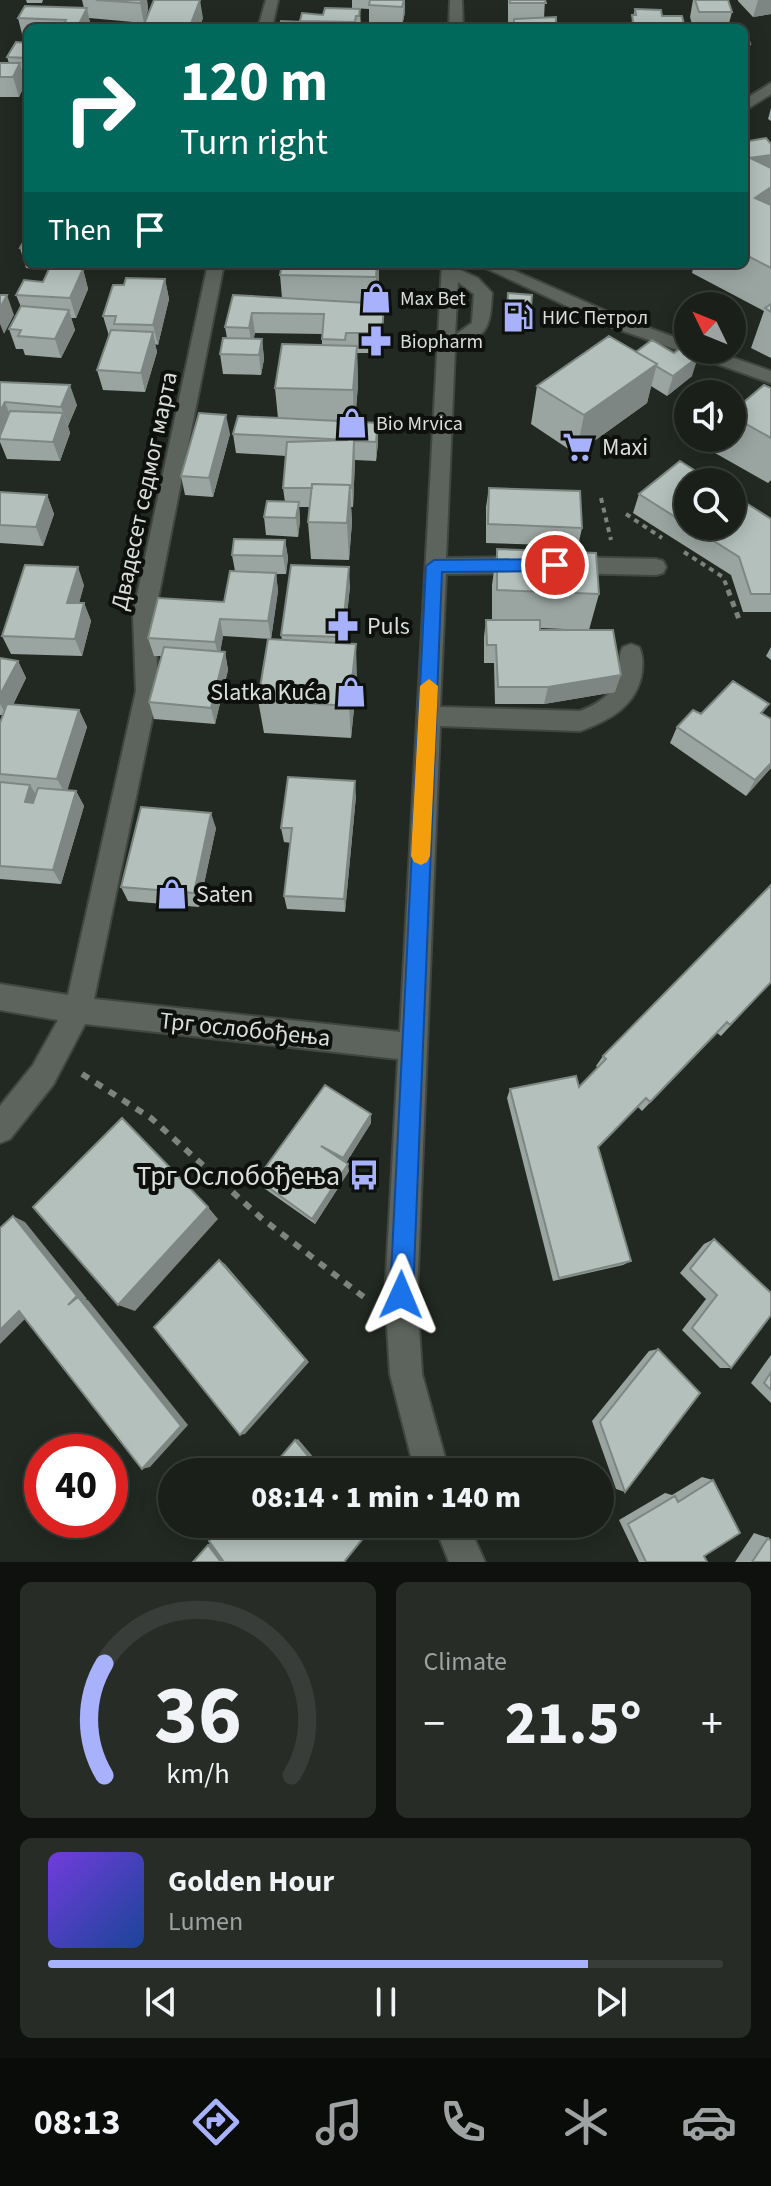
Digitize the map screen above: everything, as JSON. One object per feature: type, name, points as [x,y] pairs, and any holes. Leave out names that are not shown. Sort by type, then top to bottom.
[{"type":"street","points":[[266,24],[272,0]]},
{"type":"street","points":[[456,0],[456,24]]},
{"type":"street","points":[[748,104],[771,87]]},
{"type":"street","name":"Двадесет седмог марта","points":[[78,1010],[147,691],[149,676],[142,624],[145,605],[204,334],[215,268]]},
{"type":"street","points":[[428,1458],[406,1374],[402,1316],[411,1047],[434,566],[450,268],[478,286],[483,293],[481,324],[476,330],[446,345]]},
{"type":"street","points":[[494,268],[618,323],[674,343]]},
{"type":"street","points":[[733,364],[771,377]]},
{"type":"street","points":[[434,566],[656,567]]},
{"type":"street","points":[[428,716],[580,721],[599,715],[626,691],[633,675],[631,653]]},
{"type":"street","name":"Трг ослобођења","points":[[0,997],[78,1010],[411,1047]]},
{"type":"street","points":[[0,1129],[32,1091],[53,1059],[78,1010]]},
{"type":"street","points":[[457,1538],[467,1562]]},
{"type":"path","points":[[601,498],[616,565]]},
{"type":"path","points":[[626,514],[670,543]]},
{"type":"path","points":[[681,550],[723,577],[740,622]]},
{"type":"path","points":[[53,1059],[101,1084],[151,1118],[260,1217],[357,1294],[402,1316]]},
{"type":"building","points":[[96,0],[142,0],[140,3]]},
{"type":"building","points":[[154,0],[200,0],[191,24],[144,24]]},
{"type":"building","points":[[370,0],[404,0],[402,7],[369,5]]},
{"type":"building","points":[[510,0],[545,0],[546,3],[510,3]]},
{"type":"building","points":[[695,0],[728,0],[732,12],[699,12]]},
{"type":"building","points":[[25,6],[87,8],[79,24],[64,24],[66,20],[18,18]]},
{"type":"building","points":[[325,8],[360,9],[355,22],[300,21],[302,13],[323,15]]},
{"type":"building","points":[[635,9],[661,10],[662,16],[682,16],[684,24],[633,24],[632,15],[636,15]]},
{"type":"building","points":[[556,17],[556,24],[514,24],[514,19]]},
{"type":"building","points":[[281,21],[302,22],[302,24],[281,24]]},
{"type":"building","points":[[16,42],[24,43],[24,58],[7,57]]},
{"type":"building","points":[[0,63],[20,63],[13,77],[0,77]]},
{"type":"building","points":[[766,138],[771,144],[771,155],[749,158],[748,141]]},
{"type":"building","points":[[748,157],[771,168],[771,187],[755,198],[771,205],[771,268],[748,256]]},
{"type":"building","points":[[50,268],[83,269],[70,298],[16,295],[24,280],[43,282]]},
{"type":"building","points":[[281,268],[377,268],[376,277],[280,275]]},
{"type":"building","points":[[126,278],[165,279],[153,325],[114,324],[116,316],[103,316],[113,285],[124,285]]},
{"type":"building","points":[[508,293],[532,295],[530,319],[507,317]]},
{"type":"building","points":[[0,295],[7,295],[0,308]]},
{"type":"building","points":[[233,295],[384,304],[382,333],[346,333],[345,340],[322,339],[324,314],[252,313],[249,328],[225,327]]},
{"type":"building","points":[[21,306],[69,310],[55,339],[18,336],[21,330],[9,329]]},
{"type":"building","points":[[111,330],[153,332],[141,373],[97,370]]},
{"type":"building","points":[[609,336],[657,364],[584,415],[537,386]]},
{"type":"building","points":[[223,338],[262,339],[259,355],[220,354]]},
{"type":"building","points":[[652,340],[674,353],[674,364],[689,364],[673,376],[636,352]]},
{"type":"building","points":[[282,344],[357,346],[353,390],[275,388]]},
{"type":"building","points":[[0,382],[70,385],[61,407],[5,402],[0,411]]},
{"type":"building","points":[[764,385],[771,388],[771,438],[746,424],[746,400]]},
{"type":"building","points":[[10,411],[63,413],[53,442],[0,439]]},
{"type":"building","points":[[199,413],[226,415],[209,478],[181,476]]},
{"type":"building","points":[[238,416],[378,423],[376,442],[354,441],[352,488],[350,485],[312,484],[312,488],[283,488],[287,442],[348,440],[233,434]]},
{"type":"building","points":[[680,461],[691,468],[674,468],[674,516],[639,494]]},
{"type":"building","points":[[312,484],[350,485],[347,523],[308,522]]},
{"type":"building","points":[[489,488],[580,491],[582,528],[488,524]]},
{"type":"building","points":[[0,492],[47,495],[36,527],[0,525]]},
{"type":"building","points":[[267,501],[299,502],[296,518],[264,517]]},
{"type":"building","points":[[746,503],[771,519],[771,594],[751,594],[739,557],[712,540],[746,540]]},
{"type":"building","points":[[234,539],[285,540],[283,556],[232,555]]},
{"type":"building","points":[[497,549],[596,553],[599,594],[497,590]]},
{"type":"building","points":[[25,565],[78,567],[67,603],[84,603],[75,639],[2,636]]},
{"type":"building","points":[[291,565],[349,567],[342,637],[281,635]]},
{"type":"building","points":[[230,571],[276,573],[268,621],[220,619],[215,642],[148,638],[158,598],[224,602]]},
{"type":"building","points":[[486,620],[540,620],[540,630],[613,630],[621,675],[548,687],[498,687],[496,645],[487,645]]},
{"type":"building","points":[[268,639],[356,644],[349,706],[258,700]]},
{"type":"building","points":[[164,647],[225,652],[211,708],[149,702]]},
{"type":"building","points":[[0,658],[18,661],[0,695]]},
{"type":"building","points":[[733,681],[769,704],[761,713],[771,719],[771,763],[755,780],[677,727],[693,710],[701,714]]},
{"type":"building","points":[[7,704],[79,710],[57,779],[0,774],[0,723]]},
{"type":"building","points":[[288,777],[355,781],[344,899],[284,896],[292,828],[281,828]]},
{"type":"building","points":[[0,782],[30,785],[25,802],[33,803],[38,788],[76,791],[53,870],[0,866]]},
{"type":"building","points":[[141,807],[211,813],[194,893],[121,887]]},
{"type":"building","points":[[771,885],[771,982],[730,1025],[727,1022],[650,1102],[646,1098],[598,1147],[631,1261],[559,1278],[510,1089],[576,1076],[579,1087],[606,1059],[603,1056]]},
{"type":"building","points":[[325,1085],[371,1114],[343,1158],[321,1146],[348,1164],[312,1219],[257,1179]]},
{"type":"building","points":[[122,1118],[208,1207],[118,1305],[33,1207]]},
{"type":"building","points":[[13,1216],[77,1296],[68,1305],[78,1297],[181,1426],[142,1469],[128,1451],[128,1434],[115,1434],[19,1311],[0,1330],[0,1228]]},
{"type":"building","points":[[714,1239],[771,1293],[771,1315],[731,1368],[692,1328],[717,1295],[690,1269]]},
{"type":"building","points":[[219,1260],[306,1360],[240,1435],[154,1327]]},
{"type":"building","points":[[658,1349],[700,1393],[625,1492],[600,1422]]},
{"type":"building","points":[[771,1372],[771,1390],[764,1383]]},
{"type":"building","points":[[295,1440],[310,1458],[280,1458]]},
{"type":"building","points":[[713,1480],[740,1533],[704,1556],[707,1562],[646,1562],[628,1524],[675,1496],[678,1502]]},
{"type":"building","points":[[211,1538],[363,1538],[344,1562],[224,1562],[209,1541]]},
{"type":"building","points":[[768,1538],[771,1541],[771,1562],[752,1562]]},
{"type":"building","points":[[208,1545],[221,1562],[193,1562]]},
{"type":"slow traffic","points":[[421,856],[429,686]]},
{"type":"place","name":"Max Bet","points":[[376,298]]},
{"type":"place","name":"НИС Петрол","points":[[518,317]]},
{"type":"place","name":"Biopharm","points":[[376,341]]},
{"type":"place","name":"Bio Mrvica","points":[[352,423]]},
{"type":"place","name":"Maxi","points":[[578,447]]},
{"type":"place","name":"Puls","points":[[343,626]]},
{"type":"place","name":"Slatka Kuća","points":[[351,692]]},
{"type":"place","name":"Saten","points":[[172,894]]},
{"type":"place","name":"Трг Ослобођења","points":[[364,1175]]},
{"type":"route","points":[[401,1295],[434,566],[555,565]]}]
